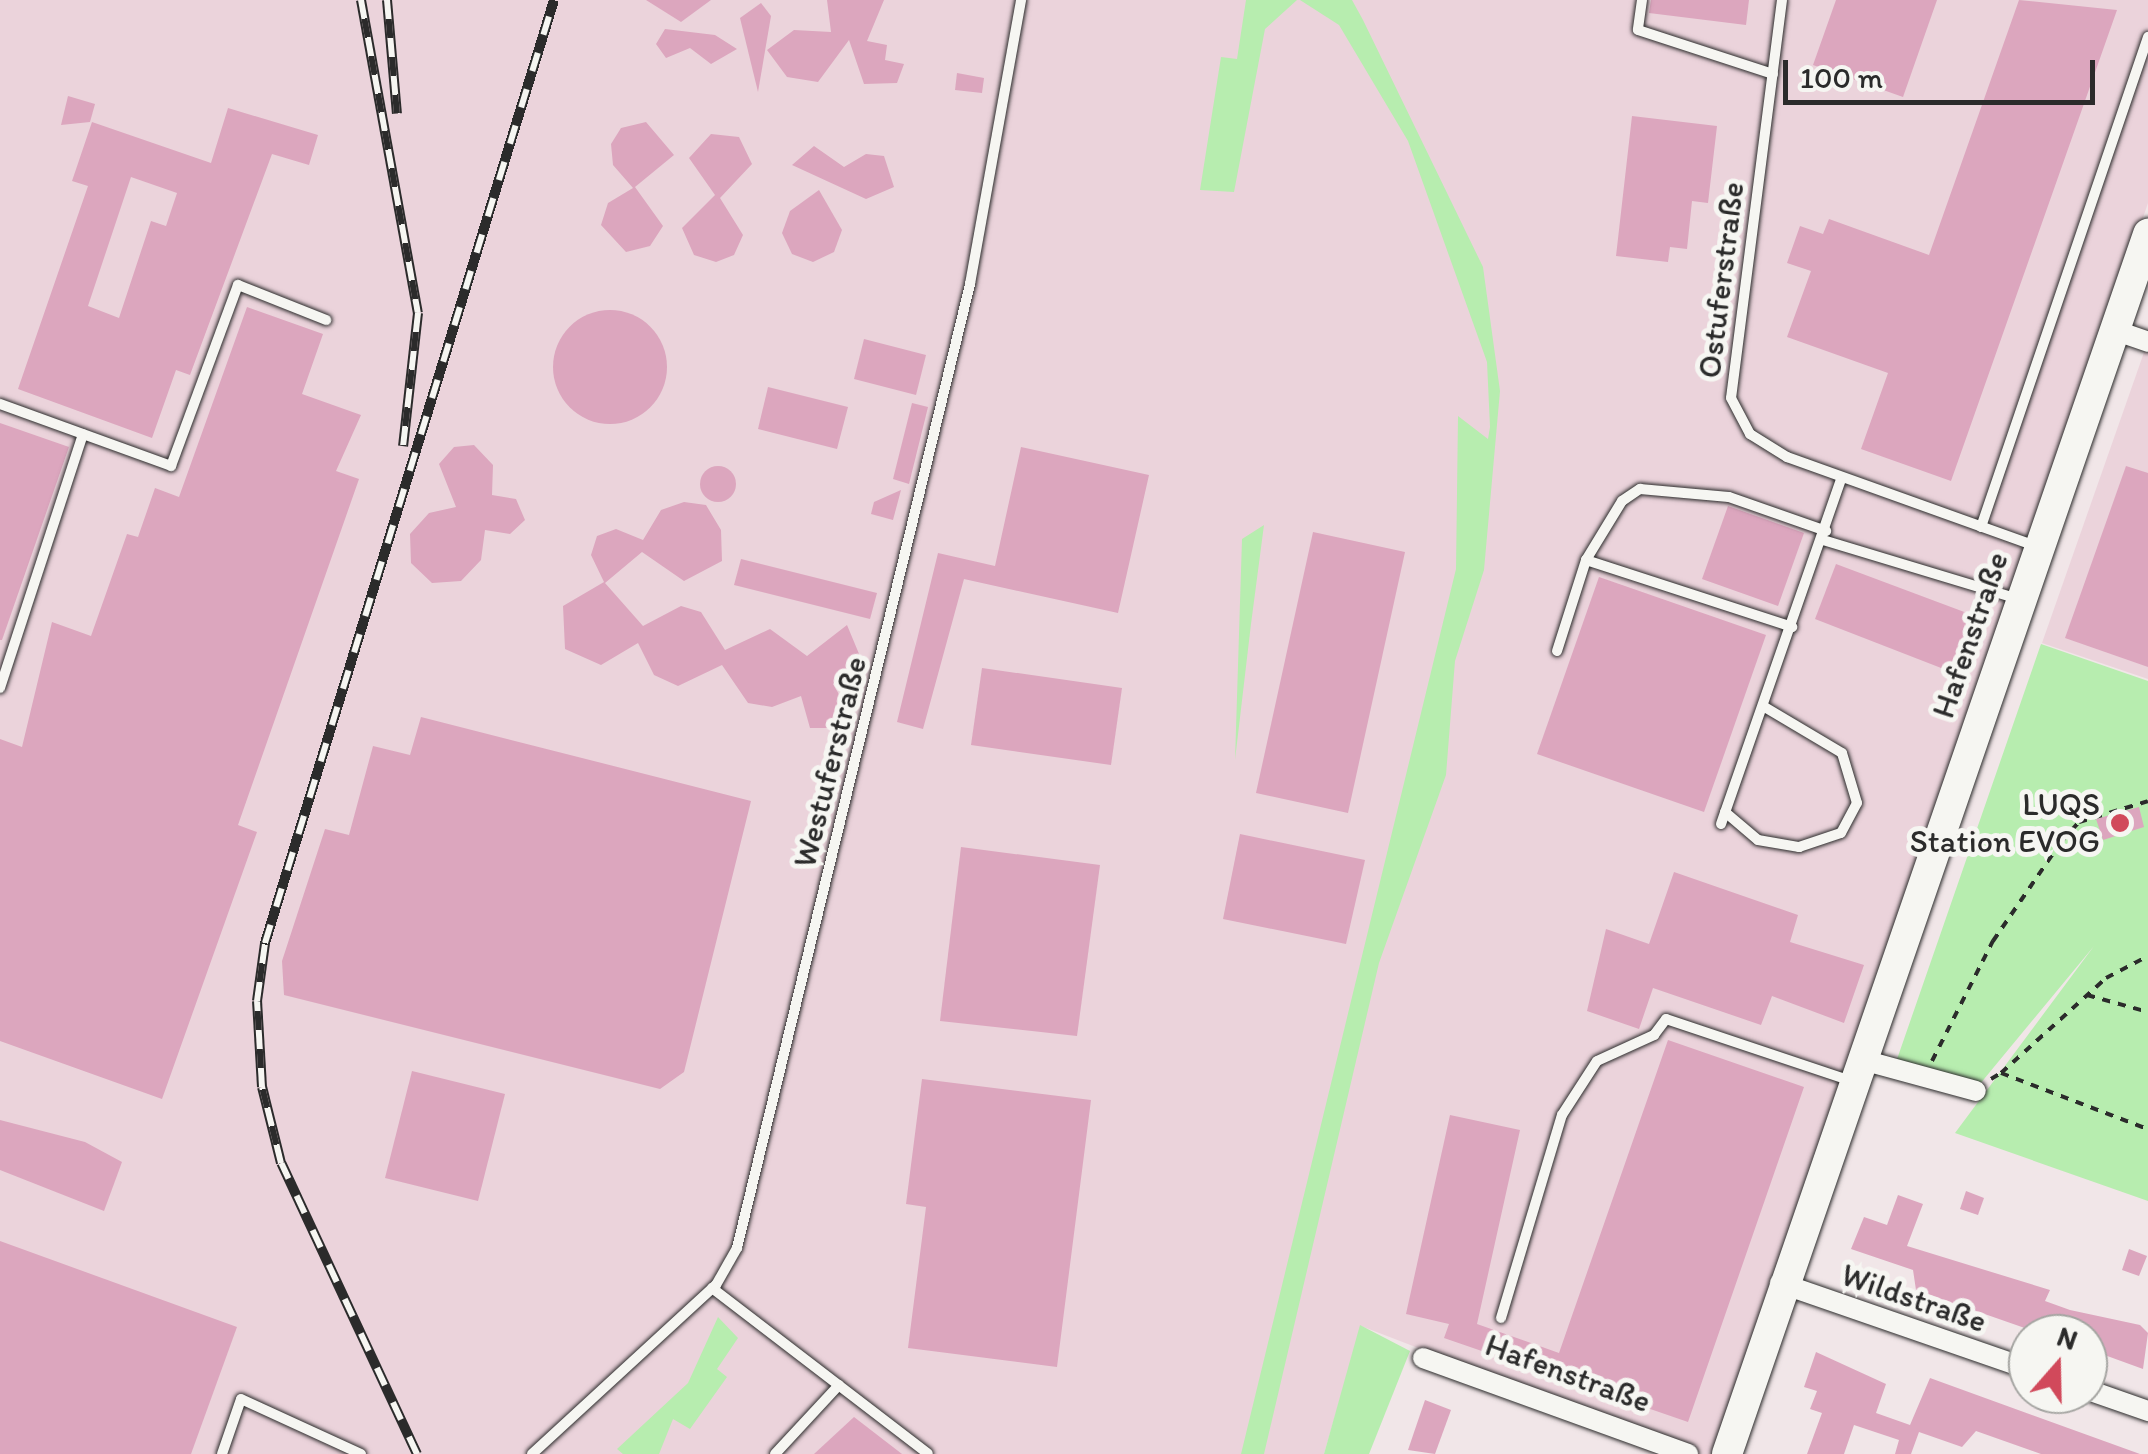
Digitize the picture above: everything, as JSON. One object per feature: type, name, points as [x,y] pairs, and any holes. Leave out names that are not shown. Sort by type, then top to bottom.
[{"type":"street","name":"Hafenstraße","points":[[1727,1454],[1780,1283],[2148,234]]},
{"type":"street","points":[[2114,330],[2148,342]]},
{"type":"street","points":[[1856,1070],[1976,1091]]},
{"type":"street","name":"Wildstraße","points":[[1780,1283],[2008,1362]]},
{"type":"street","name":"Hafenstraße","points":[[1423,1358],[1688,1454]]},
{"type":"street","points":[[2108,1397],[2148,1411]]},
{"type":"lane","name":"Westuferstraße","points":[[532,1454],[712,1288],[736,1248],[970,284],[1021,0]]},
{"type":"lane","points":[[1642,0],[1638,30],[1773,74]]},
{"type":"lane","name":"Ostuferstraße","points":[[1782,0],[1731,398],[1750,434],[1842,477],[2037,546]]},
{"type":"lane","points":[[1981,527],[2148,37]]},
{"type":"lane","points":[[0,404],[171,466],[238,285],[326,320]]},
{"type":"lane","points":[[0,688],[83,434]]},
{"type":"lane","points":[[1763,706],[1842,753],[1857,803],[1841,832],[1799,847],[1758,840],[1723,818],[1763,706],[1825,535],[1842,477]]},
{"type":"lane","points":[[1557,651],[1586,560],[1640,489],[1729,497],[1825,535],[2019,600]]},
{"type":"lane","points":[[1586,560],[1792,627]]},
{"type":"lane","points":[[1501,1318],[1562,1115],[1597,1060],[1654,1035],[1666,1019],[1856,1070]]},
{"type":"lane","points":[[712,1288],[928,1454]]},
{"type":"lane","points":[[775,1454],[840,1385]]},
{"type":"lane","points":[[222,1454],[240,1398],[361,1454]]},
{"type":"path","points":[[1924,1079],[1960,996],[2061,842],[2079,822],[2148,800]]},
{"type":"path","points":[[1976,1091],[2002,1073],[2087,995],[2148,956]]},
{"type":"path","points":[[2087,995],[2148,1012]]},
{"type":"path","points":[[2002,1073],[2148,1128]]},
{"type":"shaded area","points":[[0,0],[2148,0],[2148,203],[1723,1454],[1693,1454],[1361,1326],[1324,1454],[0,1454]]},
{"type":"shaded area","points":[[2148,341],[2148,679],[2042,643]]},
{"type":"green space","points":[[1246,0],[1297,0],[1265,29],[1234,192],[1200,190],[1221,57],[1237,59]]},
{"type":"green space","points":[[1300,0],[1352,0],[1363,20],[1483,267],[1500,391],[1484,570],[1455,661],[1446,775],[1379,963],[1264,1454],[1241,1454],[1456,569],[1458,416],[1488,439],[1490,427],[1487,362],[1408,141],[1339,25]]},
{"type":"green space","points":[[1264,525],[1251,624],[1235,760],[1242,539]]},
{"type":"green space","points":[[2041,644],[2148,681],[2148,1201],[1955,1133],[2094,946],[1975,1090],[1895,1065]]},
{"type":"green space","points":[[718,1317],[738,1338],[717,1369],[727,1377],[690,1429],[673,1419],[659,1454],[623,1454],[617,1449],[688,1383]]},
{"type":"green space","points":[[1360,1325],[1410,1351],[1369,1454],[1324,1454]]},
{"type":"building","points":[[646,0],[711,0],[681,22]]},
{"type":"building","points":[[827,0],[884,0],[867,41],[887,45],[885,60],[904,64],[897,83],[864,84],[849,40],[818,82],[787,77],[767,50],[794,30],[831,32]]},
{"type":"building","points":[[1651,0],[1749,0],[1746,25],[1649,13]]},
{"type":"building","points":[[1836,0],[1937,0],[1903,97],[1813,65]]},
{"type":"building","points":[[2019,0],[2117,10],[1951,481],[1861,449],[1888,373],[1787,337],[1811,271],[1787,263],[1800,226],[1823,234],[1829,219],[1929,255]]},
{"type":"building","points":[[761,3],[771,16],[758,92],[740,18]]},
{"type":"building","points":[[665,29],[715,35],[737,49],[711,64],[690,48],[666,58],[656,44]]},
{"type":"building","points":[[957,73],[984,78],[982,93],[955,90]]},
{"type":"building","points":[[68,96],[95,104],[90,122],[61,125]]},
{"type":"building","points":[[228,108],[318,135],[309,165],[272,154],[190,375],[176,370],[152,438],[18,389],[88,186],[72,181],[92,122],[211,163]],"holes":[[[131,177],[177,193],[166,226],[151,221],[119,318],[88,306]]]},
{"type":"building","points":[[1632,116],[1717,126],[1708,203],[1692,201],[1687,249],[1670,247],[1668,262],[1616,256]]},
{"type":"building","points":[[646,122],[674,155],[635,187],[663,226],[650,246],[626,252],[601,225],[608,203],[633,188],[613,165],[611,144],[621,128]]},
{"type":"building","points":[[711,134],[739,137],[752,164],[720,198],[743,235],[734,255],[716,262],[694,255],[682,228],[715,195],[689,158]]},
{"type":"building","points":[[814,146],[844,167],[866,154],[884,156],[894,187],[866,199],[792,165]]},
{"type":"building","points":[[819,190],[842,230],[834,252],[813,262],[792,254],[782,233],[790,211]]},
{"type":"building","points":[[247,307],[323,334],[302,394],[361,415],[336,471],[359,479],[238,825],[257,832],[162,1099],[0,1041],[0,739],[22,747],[52,622],[91,636],[127,534],[138,537],[155,488],[179,497]]},
{"type":"building","points":[[610,310],[632,315],[650,327],[662,345],[667,367],[662,389],[650,407],[632,419],[610,424],[588,419],[570,407],[558,389],[553,367],[558,345],[570,327],[588,315]]},
{"type":"building","points":[[864,339],[926,355],[916,395],[854,379]]},
{"type":"building","points":[[768,387],[848,407],[837,449],[758,429]]},
{"type":"building","points":[[912,403],[928,407],[909,484],[893,479]]},
{"type":"building","points":[[0,423],[69,447],[2,640],[0,640]]},
{"type":"building","points":[[474,445],[493,465],[492,495],[516,499],[525,520],[510,534],[485,530],[481,560],[461,581],[432,583],[411,563],[410,534],[429,513],[456,507],[439,464],[454,447]]},
{"type":"building","points":[[1021,447],[1149,475],[1118,613],[964,579],[923,729],[897,722],[938,553],[995,566]]},
{"type":"building","points":[[718,466],[731,471],[736,484],[731,497],[718,502],[705,497],[700,484],[705,471]]},
{"type":"building","points":[[2126,466],[2148,473],[2148,667],[2065,638]]},
{"type":"building","points":[[901,490],[893,520],[871,514],[874,502]]},
{"type":"building","points":[[684,502],[706,505],[721,530],[722,561],[684,581],[642,552],[605,583],[643,626],[681,606],[701,612],[725,650],[770,629],[807,656],[847,625],[862,661],[833,684],[847,708],[840,728],[810,728],[801,696],[772,707],[748,703],[722,665],[678,686],[654,675],[638,643],[601,665],[565,649],[563,606],[604,582],[591,555],[597,536],[616,529],[643,540],[661,510]]},
{"type":"building","points":[[1728,506],[1804,533],[1778,606],[1702,579]]},
{"type":"building","points":[[1313,532],[1405,552],[1348,813],[1256,793]]},
{"type":"building","points":[[741,559],[877,593],[870,619],[734,585]]},
{"type":"building","points":[[1836,564],[1975,616],[1954,673],[1815,619]]},
{"type":"building","points":[[1599,577],[1766,635],[1704,812],[1537,754]]},
{"type":"building","points":[[982,668],[1122,688],[1111,765],[971,745]]},
{"type":"building","points":[[421,717],[751,801],[684,1072],[660,1089],[284,995],[282,961],[325,829],[349,835],[373,746],[410,755]]},
{"type":"building","name":"LUQS Station EVOG","points":[[2139,807],[2144,827],[2103,840],[2096,819]]},
{"type":"building","points":[[1240,834],[1365,860],[1346,944],[1223,919]]},
{"type":"building","points":[[961,847],[1100,865],[1077,1036],[940,1021]]},
{"type":"building","points":[[1674,872],[1798,915],[1790,942],[1864,965],[1844,1023],[1772,996],[1761,1025],[1653,988],[1639,1029],[1587,1011],[1606,929],[1649,944]]},
{"type":"building","points":[[1668,1040],[1804,1087],[1688,1422],[1444,1338],[1449,1324],[1406,1314],[1450,1115],[1520,1130],[1477,1324],[1559,1353]]},
{"type":"building","points":[[412,1071],[505,1094],[478,1201],[385,1178]]},
{"type":"building","points":[[922,1079],[1091,1100],[1057,1367],[908,1348],[926,1207],[906,1204]]},
{"type":"building","points":[[0,1120],[85,1142],[122,1162],[104,1211],[0,1170]]},
{"type":"building","points":[[1966,1191],[1984,1198],[1978,1215],[1960,1209]]},
{"type":"building","points":[[1898,1195],[1923,1204],[1907,1246],[2050,1290],[2045,1301],[2089,1314],[2008,1314],[2008,1322],[1916,1290],[1913,1270],[1851,1249],[1864,1217],[1887,1225]]},
{"type":"building","points":[[0,1241],[237,1327],[191,1454],[0,1454]]},
{"type":"building","points":[[2129,1249],[2147,1256],[2139,1276],[2122,1270]]},
{"type":"building","points":[[2108,1318],[2140,1325],[2148,1333],[2143,1369],[2108,1356]]},
{"type":"building","points":[[1816,1352],[1886,1384],[1876,1413],[1910,1425],[1930,1378],[2008,1406],[2008,1414],[2029,1414],[2140,1454],[2041,1454],[1976,1431],[1962,1447],[1919,1432],[1911,1454],[1895,1454],[1899,1440],[1854,1425],[1844,1454],[1807,1454],[1822,1413],[1810,1409],[1817,1391],[1804,1387]]},
{"type":"building","points":[[1425,1400],[1451,1410],[1435,1454],[1408,1450]]},
{"type":"building","points":[[854,1417],[902,1454],[814,1454]]},
{"type":"railway","points":[[361,0],[418,313],[403,446]]},
{"type":"railway","points":[[387,0],[397,114]]},
{"type":"railway","points":[[417,1454],[281,1163],[262,1087],[257,1001],[265,943],[554,0]]},
{"type":"place","name":"LUQS Station EVOG","points":[[2120,823]]}]
